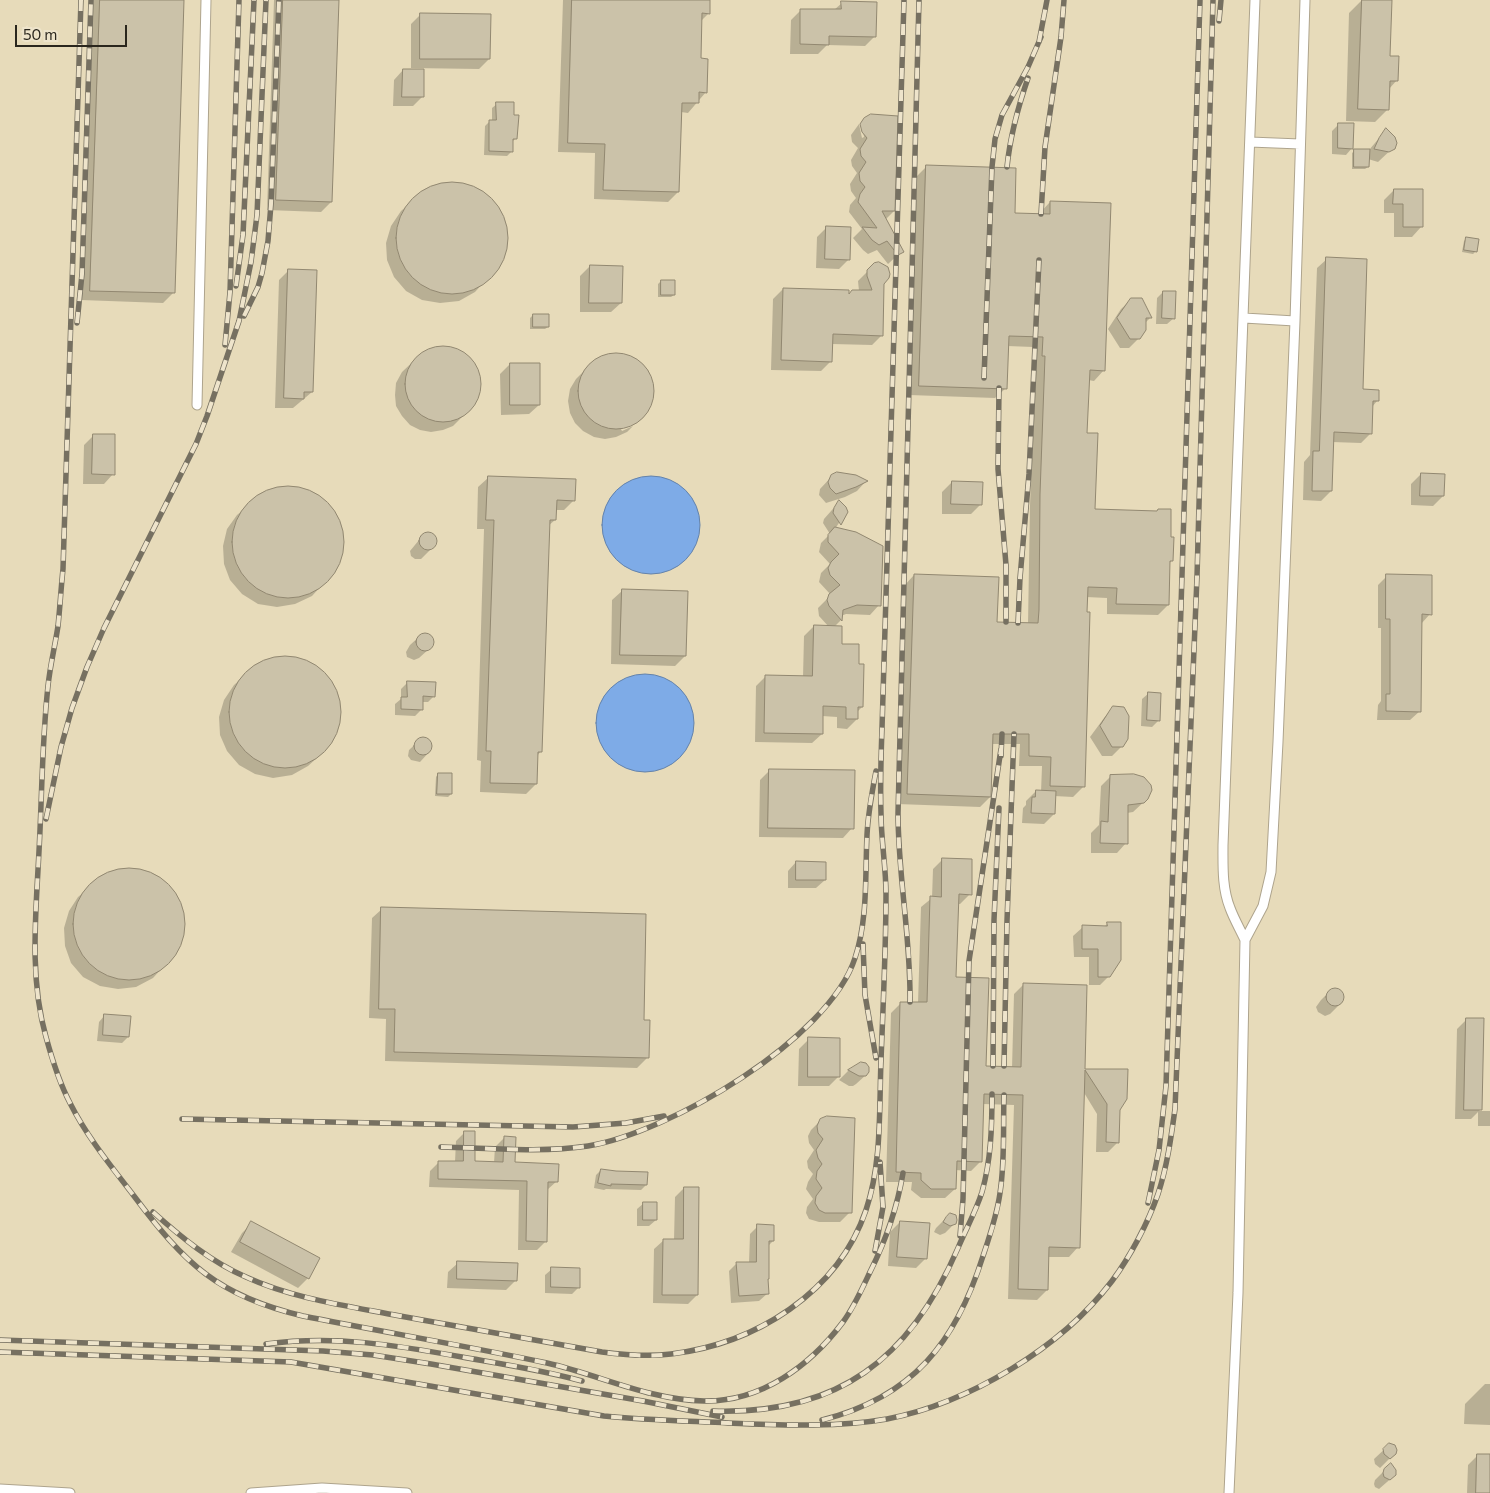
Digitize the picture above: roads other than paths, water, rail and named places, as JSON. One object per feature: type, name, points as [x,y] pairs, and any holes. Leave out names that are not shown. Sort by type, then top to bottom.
[{"type":"lane","points":[[197,405],[206,0]]},
{"type":"lane","points":[[1229,1493],[1238,1293],[1245,940],[1230,907],[1226,893],[1223,870],[1223,845],[1255,0]]},
{"type":"lane","points":[[1245,940],[1263,906],[1271,872],[1295,321],[1305,0]]},
{"type":"lane","points":[[1250,142],[1300,144]]},
{"type":"lane","points":[[1244,318],[1295,321]]},
{"type":"lane","points":[[0,1488],[70,1493]]},
{"type":"lane","points":[[251,1493],[322,1488],[407,1493]]},
{"type":"water","points":[[651,476],[670,479],[686,490],[697,506],[700,525],[697,544],[686,560],[670,571],[651,574],[632,571],[616,560],[605,544],[602,525],[605,506],[616,490],[632,479]]},
{"type":"water","points":[[645,674],[664,677],[680,688],[691,704],[694,723],[691,742],[680,758],[664,769],[645,772],[626,769],[610,758],[599,742],[596,723],[599,704],[610,688],[626,677]]},
{"type":"railway","points":[[81,0],[63,569],[58,626],[49,678],[44,727],[35,945],[37,991],[48,1045],[56,1070],[77,1116],[108,1162],[152,1220],[187,1259],[226,1287],[248,1298],[273,1308],[303,1316],[547,1363],[644,1392],[684,1400],[704,1401],[725,1400],[764,1388],[800,1367],[830,1338],[854,1304],[881,1248],[894,1212],[903,1173]]},
{"type":"railway","points":[[77,323],[82,274],[91,0]]},
{"type":"railway","points":[[225,345],[230,292],[239,0]]},
{"type":"railway","points":[[236,286],[243,235],[254,0]]},
{"type":"railway","points":[[46,819],[61,747],[72,708],[87,667],[104,628],[196,444],[239,321],[251,262],[257,215],[266,0]]},
{"type":"railway","points":[[244,316],[258,287],[268,241],[279,0]]},
{"type":"railway","points":[[153,1212],[186,1240],[221,1264],[264,1285],[283,1291],[322,1301],[400,1316],[602,1352],[636,1355],[671,1354],[702,1348],[733,1339],[762,1326],[790,1309],[814,1289],[836,1266],[853,1240],[866,1210],[875,1174],[880,1117],[886,894],[881,823],[881,760],[904,0]]},
{"type":"railway","points":[[910,1002],[909,955],[900,860],[898,813],[919,0]]},
{"type":"railway","points":[[1039,42],[1047,0]]},
{"type":"railway","points":[[1041,214],[1045,147],[1061,37],[1064,0]]},
{"type":"railway","points":[[1148,1203],[1159,1150],[1166,1086],[1200,0]]},
{"type":"railway","points":[[0,1352],[291,1362],[604,1416],[728,1423],[828,1425],[887,1419],[950,1400],[981,1386],[1040,1350],[1067,1329],[1091,1306],[1119,1272],[1144,1228],[1158,1194],[1164,1173],[1175,1109],[1197,577],[1213,0]]},
{"type":"railway","points":[[1219,21],[1221,0]]},
{"type":"railway","points":[[984,378],[992,167],[995,139],[1002,115],[1028,67],[1041,37]]},
{"type":"railway","points":[[1007,167],[1015,122],[1028,78]]},
{"type":"railway","points":[[1018,623],[1029,474],[1039,260]]},
{"type":"railway","points":[[999,388],[998,469],[1006,565],[1006,622]]},
{"type":"railway","points":[[1001,756],[1002,734]]},
{"type":"railway","points":[[1004,1066],[1014,734]]},
{"type":"railway","points":[[960,1236],[963,1199],[969,961],[1001,749]]},
{"type":"railway","points":[[441,1147],[515,1150],[552,1149],[588,1146],[622,1138],[660,1123],[701,1102],[742,1078],[780,1050],[814,1020],[839,989],[855,958],[864,913],[870,803],[876,771]]},
{"type":"railway","points":[[993,1066],[994,920],[999,808]]},
{"type":"railway","points":[[863,944],[865,995],[876,1058]]},
{"type":"railway","points":[[713,1411],[757,1410],[797,1403],[833,1390],[864,1373],[892,1349],[917,1321],[939,1287],[982,1192],[989,1156],[992,1094]]},
{"type":"railway","points":[[822,1420],[854,1410],[882,1397],[906,1381],[926,1362],[944,1340],[959,1315],[983,1256],[999,1201],[1003,1169],[1004,1095]]},
{"type":"railway","points":[[182,1119],[573,1127],[626,1123],[664,1116]]},
{"type":"railway","points":[[875,1251],[883,1207],[880,1162]]},
{"type":"railway","points":[[0,1340],[323,1351],[373,1355],[643,1401],[722,1417]]},
{"type":"railway","points":[[266,1344],[291,1341],[341,1341],[389,1345],[522,1368],[582,1381]]}]
